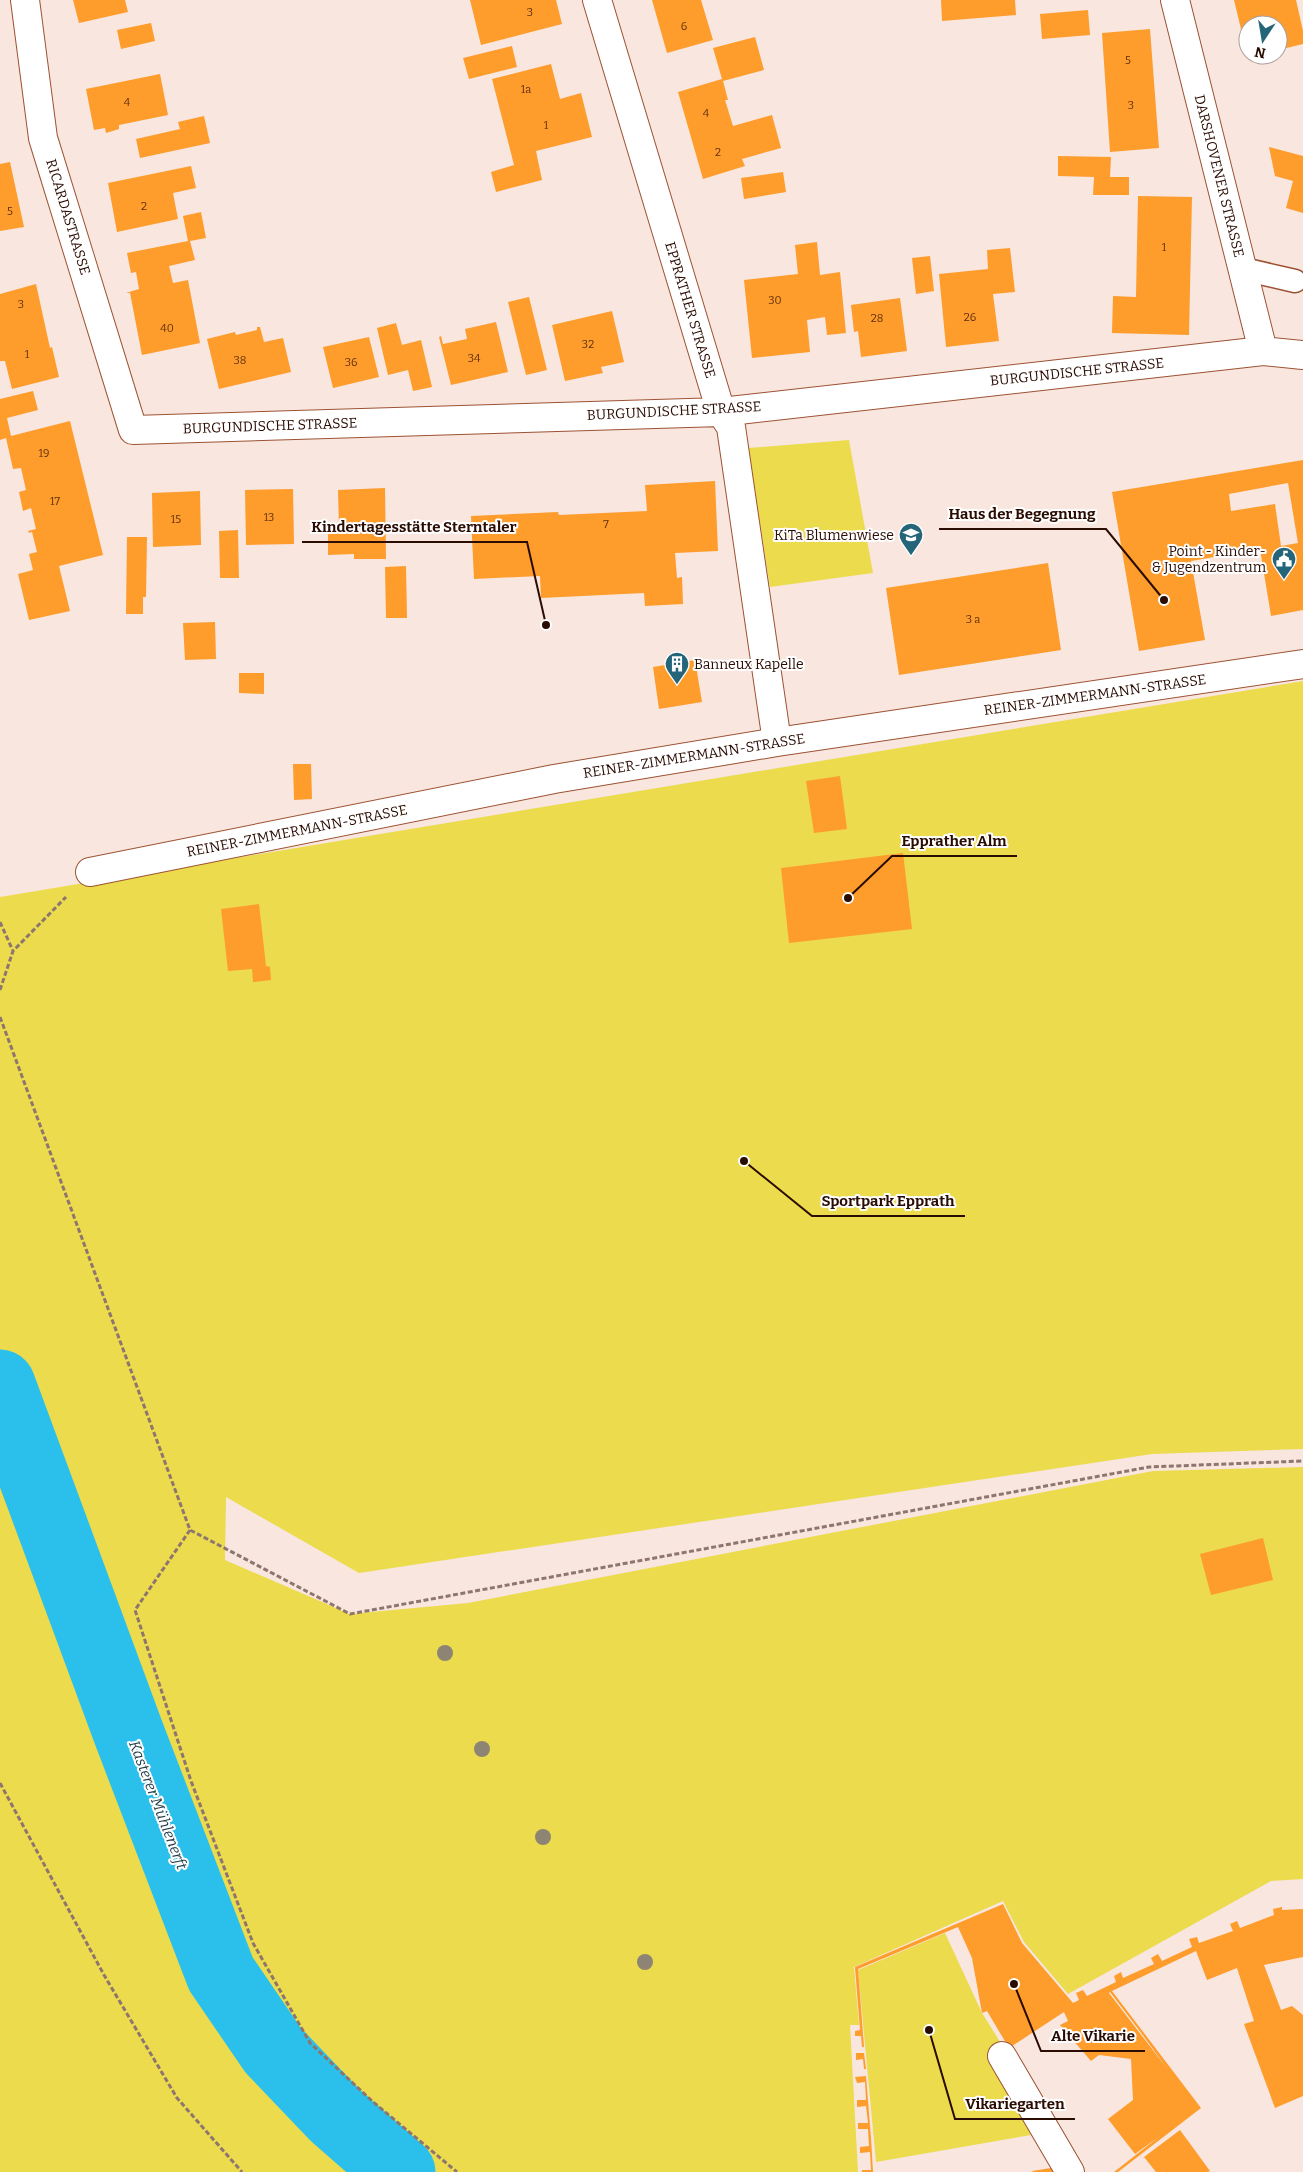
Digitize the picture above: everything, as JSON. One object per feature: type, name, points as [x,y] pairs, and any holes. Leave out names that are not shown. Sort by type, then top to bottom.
[{"type":"street","name":"RICARDASTRASSE","points":[[25,0],[43,138],[133,430]]},
{"type":"street","name":"EPPRATHER STRASSE","points":[[597,0],[720,412],[731,427],[777,742]]},
{"type":"street","name":"DARSHOVENER STRASSE","points":[[1175,0],[1263,352]]},
{"type":"street","name":"BURGUNDISCHE STRASSE","points":[[133,430],[720,412],[1263,352],[1303,355]]},
{"type":"street","name":"REINER-ZIMMERMANN-STRASSE","points":[[90,872],[554,779],[777,742],[1303,664]]},
{"type":"street","points":[[1002,2056],[1070,2172]]},
{"type":"lane","points":[[1242,269],[1295,281]]},
{"type":"path","points":[[0,990],[13,952],[90,872]]},
{"type":"path","points":[[0,922],[13,952]]},
{"type":"path","points":[[0,1017],[190,1530],[350,1614],[1149,1467],[1303,1461]]},
{"type":"path","points":[[190,1530],[136,1610],[191,1781],[254,1943],[310,2043],[372,2101],[457,2172]]},
{"type":"path","points":[[0,1783],[104,1975],[177,2098],[242,2172]]},
{"type":"shaded area","points":[[849,440],[873,573],[770,587],[748,448]]},
{"type":"shaded area","points":[[1303,681],[1303,1449],[1152,1454],[359,1573],[226,1497],[225,1560],[350,1614],[468,1603],[1153,1471],[1303,1467],[1303,1879],[1271,1881],[1068,1994],[1024,1942],[1003,1901],[854,1967],[859,2025],[850,2025],[858,2172],[0,2172],[0,897]]},
{"type":"shaded area","points":[[945,1933],[982,2013],[1004,2048],[991,2056],[1031,2135],[876,2162],[858,1970]]},
{"type":"building","points":[[73,0],[125,0],[128,12],[79,23]]},
{"type":"building","points":[[470,0],[556,0],[562,24],[481,45]]},
{"type":"building","points":[[652,0],[701,0],[713,40],[667,53]]},
{"type":"building","points":[[941,0],[1015,0],[1016,15],[942,21]]},
{"type":"building","points":[[1234,0],[1296,0],[1303,31],[1303,44],[1288,48],[1288,15],[1238,15],[1238,17]]},
{"type":"building","points":[[1088,10],[1090,35],[1042,39],[1040,14]]},
{"type":"building","points":[[151,23],[155,41],[121,49],[117,30]]},
{"type":"building","points":[[1150,29],[1159,148],[1110,152],[1102,33]]},
{"type":"building","points":[[755,37],[764,70],[723,81],[728,100],[725,100],[733,126],[772,115],[781,148],[742,159],[745,166],[703,179],[678,92],[722,79],[713,48]]},
{"type":"building","points":[[512,46],[517,67],[469,79],[463,58]]},
{"type":"building","points":[[551,64],[560,99],[581,93],[592,137],[536,151],[542,180],[496,192],[491,172],[514,165],[492,79]]},
{"type":"building","points":[[160,74],[168,115],[119,125],[119,129],[106,133],[105,128],[94,130],[86,89]]},
{"type":"building","points":[[204,116],[210,143],[140,158],[136,139],[180,129],[178,122]]},
{"type":"building","points":[[1269,147],[1303,156],[1303,213],[1286,208],[1293,181],[1275,176]]},
{"type":"building","points":[[1058,156],[1111,157],[1110,177],[1129,177],[1129,195],[1093,195],[1094,177],[1058,176]]},
{"type":"building","points":[[10,162],[24,227],[0,231],[0,164]]},
{"type":"building","points":[[191,166],[196,188],[173,193],[178,219],[117,232],[108,183]]},
{"type":"building","points":[[783,172],[786,192],[744,199],[741,178]]},
{"type":"building","points":[[1138,196],[1192,197],[1189,335],[1112,333],[1113,296],[1136,297]]},
{"type":"building","points":[[201,212],[206,238],[190,241],[195,260],[169,266],[173,283],[188,280],[200,343],[142,355],[130,293],[126,293],[139,289],[136,272],[131,273],[127,253],[188,241],[183,216]]},
{"type":"building","points":[[817,242],[820,275],[840,272],[846,333],[827,335],[825,317],[807,320],[810,352],[752,358],[744,280],[798,274],[795,245]]},
{"type":"building","points":[[1010,248],[1015,292],[993,294],[999,341],[946,347],[939,274],[988,269],[987,250]]},
{"type":"building","points":[[930,256],[934,291],[916,294],[912,258]]},
{"type":"building","points":[[36,284],[50,348],[52,347],[59,377],[12,389],[5,361],[0,361],[0,294]]},
{"type":"building","points":[[529,297],[547,370],[526,375],[508,302]]},
{"type":"building","points":[[900,298],[907,351],[861,357],[858,331],[854,332],[851,305]]},
{"type":"building","points":[[612,311],[624,362],[601,367],[603,373],[565,381],[552,325]]},
{"type":"building","points":[[496,322],[508,372],[451,385],[439,337],[441,336],[443,344],[467,339],[465,329]]},
{"type":"building","points":[[396,323],[402,345],[421,340],[432,387],[413,391],[408,370],[388,375],[377,328]]},
{"type":"building","points":[[257,327],[260,327],[264,342],[283,338],[291,372],[219,389],[207,339],[235,332],[236,335],[257,330]]},
{"type":"building","points":[[369,337],[379,377],[333,388],[323,347]]},
{"type":"building","points":[[33,391],[38,410],[7,418],[11,436],[70,421],[103,555],[59,566],[70,611],[29,620],[18,574],[33,570],[29,554],[37,552],[32,532],[29,533],[28,531],[36,529],[31,508],[23,511],[19,492],[26,490],[21,468],[13,469],[6,438],[0,440],[0,399]]},
{"type":"building","points":[[1303,460],[1303,610],[1271,616],[1260,549],[1191,561],[1205,640],[1139,651],[1112,492]],"holes":[[[1288,483],[1298,543],[1281,546],[1275,504],[1231,511],[1229,494]]]},
{"type":"building","points":[[715,481],[718,551],[675,553],[677,578],[682,577],[683,604],[645,606],[644,593],[541,598],[540,576],[474,579],[471,516],[558,512],[559,515],[647,511],[645,485]]},
{"type":"building","points":[[385,488],[386,559],[354,559],[354,554],[328,555],[328,527],[339,527],[338,490]]},
{"type":"building","points":[[293,489],[294,544],[246,545],[245,490]]},
{"type":"building","points":[[200,491],[201,545],[153,547],[152,493]]},
{"type":"building","points":[[238,530],[239,578],[220,578],[219,531]]},
{"type":"building","points":[[127,537],[147,537],[146,597],[143,597],[143,614],[126,614]]},
{"type":"building","points":[[1048,563],[1061,650],[899,675],[886,588]]},
{"type":"building","points":[[406,566],[407,618],[386,618],[385,567]]},
{"type":"building","points":[[215,622],[216,659],[185,660],[183,623]]},
{"type":"building","name":"Banneux Kapelle","points":[[695,660],[702,702],[659,709],[653,667]]},
{"type":"building","points":[[239,673],[264,673],[264,694],[239,693]]},
{"type":"building","points":[[293,764],[311,764],[312,799],[294,800]]},
{"type":"building","points":[[840,776],[847,829],[814,833],[806,781]]},
{"type":"building","points":[[903,853],[912,929],[789,943],[781,868]]},
{"type":"building","points":[[259,904],[266,966],[270,967],[271,980],[253,982],[252,969],[228,971],[221,909]]},
{"type":"building","points":[[1263,1538],[1273,1580],[1211,1595],[1200,1554]]},
{"type":"building","points":[[1003,1904],[1022,1943],[1073,2003],[1079,2000],[1076,1993],[1083,1990],[1087,1996],[1116,1982],[1114,1976],[1121,1972],[1123,1978],[1154,1964],[1151,1958],[1158,1954],[1162,1961],[1192,1947],[1189,1939],[1197,1937],[1199,1943],[1233,1931],[1230,1924],[1237,1921],[1240,1928],[1274,1915],[1273,1909],[1282,1907],[1282,1910],[1303,1909],[1303,1957],[1264,1965],[1281,2010],[1292,2006],[1303,2015],[1303,2096],[1275,2108],[1244,2024],[1254,2021],[1237,1968],[1207,1980],[1196,1951],[1112,1991],[1201,2108],[1118,2172],[1114,2172],[1160,2136],[1135,2154],[1108,2119],[1133,2100],[1131,2059],[1099,2055],[1091,2061],[1060,2025],[1068,2021],[1064,2012],[1009,2048],[987,2011],[982,2013],[972,1958],[958,1927],[858,1969],[864,2047],[862,2047],[861,2036],[855,2036],[855,2031],[860,2030],[855,1967]],"holes":[[[1110,1992],[1139,2030],[1169,2071]]]},
{"type":"building","points":[[856,2053],[864,2053],[866,2069],[864,2069],[863,2059],[856,2060]]},
{"type":"building","points":[[866,2076],[873,2172],[862,2172],[862,2170],[871,2170],[870,2152],[860,2153],[860,2147],[869,2146],[868,2129],[858,2129],[858,2123],[868,2123],[866,2106],[857,2107],[857,2100],[866,2100],[865,2082],[857,2083],[855,2077]]},
{"type":"building","points":[[1180,2130],[1210,2171],[1156,2172],[1144,2157]]},
{"type":"building","points":[[1051,2168],[1053,2172],[1032,2171]]},
{"type":"waterway","name":"Kasterer Mühlenerft","points":[[0,1385],[129,1734],[221,1974],[273,2050],[335,2115],[400,2172]]},
{"type":"place","name":"KiTa Blumenwiese","points":[[911,556]]},
{"type":"place","name":"Point - Kinder- & Jugendzentrum","points":[[1284,580]]},
{"type":"place","name":"Haus der Begegnung","points":[[1164,600]]},
{"type":"place","name":"Kindertagesstätte Sterntaler","points":[[546,625]]},
{"type":"place","name":"Banneux Kapelle","points":[[677,685]]},
{"type":"place","name":"Epprather Alm","points":[[848,898]]},
{"type":"place","name":"Sportpark Epprath","points":[[744,1161]]},
{"type":"place","name":"Alte Vikarie","points":[[1014,1984]]},
{"type":"place","name":"Vikariegarten","points":[[929,2030]]}]
